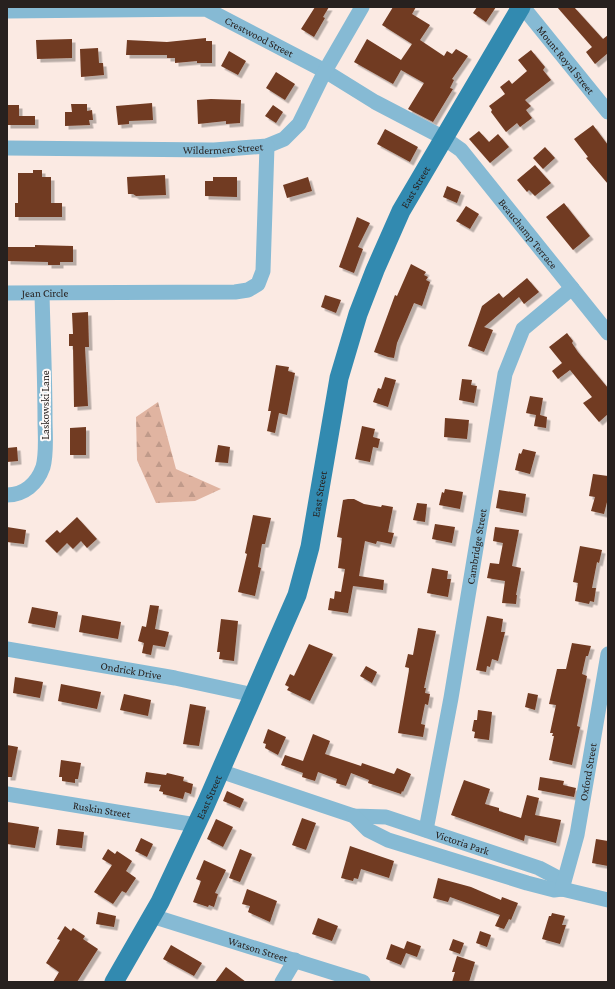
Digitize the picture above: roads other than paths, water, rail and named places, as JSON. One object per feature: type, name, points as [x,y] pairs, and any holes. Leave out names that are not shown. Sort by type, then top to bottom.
[{"type":"main road","name":"East Street","points":[[114,982],[152,916],[196,825],[297,595],[310,547],[339,378],[358,314],[402,211],[522,7]]},
{"type":"street","name":"Wildermere Street","points":[[7,148],[214,150],[267,146],[284,139],[298,124],[325,71],[362,7]]},
{"type":"street","name":"Mount Royal Street","points":[[522,7],[608,112]]},
{"type":"street","name":"Crestwood Street","points":[[7,11],[206,8],[325,71],[375,102],[444,138]]},
{"type":"street","name":"Beauchamp Terrace","points":[[444,138],[461,150],[608,333]]},
{"type":"street","name":"Jean Circle","points":[[7,293],[83,294],[235,292],[248,290],[258,284],[263,271],[267,146]]},
{"type":"street","name":"Cambridge Street","points":[[426,830],[505,374],[523,329],[572,288]]},
{"type":"street","name":"Laskowski Lane","points":[[7,496],[23,493],[35,482],[43,467],[45,450],[45,375],[42,294]]},
{"type":"street","name":"Ondrick Drive","points":[[7,648],[175,678],[254,695]]},
{"type":"street","name":"Oxford Street","points":[[562,889],[577,834],[603,714],[608,654]]},
{"type":"street","name":"Victoria Park","points":[[220,771],[354,816],[386,817],[539,868],[556,877],[562,889]]},
{"type":"street","name":"Ruskin Street","points":[[7,794],[196,825]]},
{"type":"street","name":"Victoria Park","points":[[354,816],[368,830],[388,840],[527,883],[554,890],[562,889],[608,900]]},
{"type":"street","name":"Watson Street","points":[[152,916],[363,982]]},
{"type":"street","points":[[282,982],[295,960]]}]
